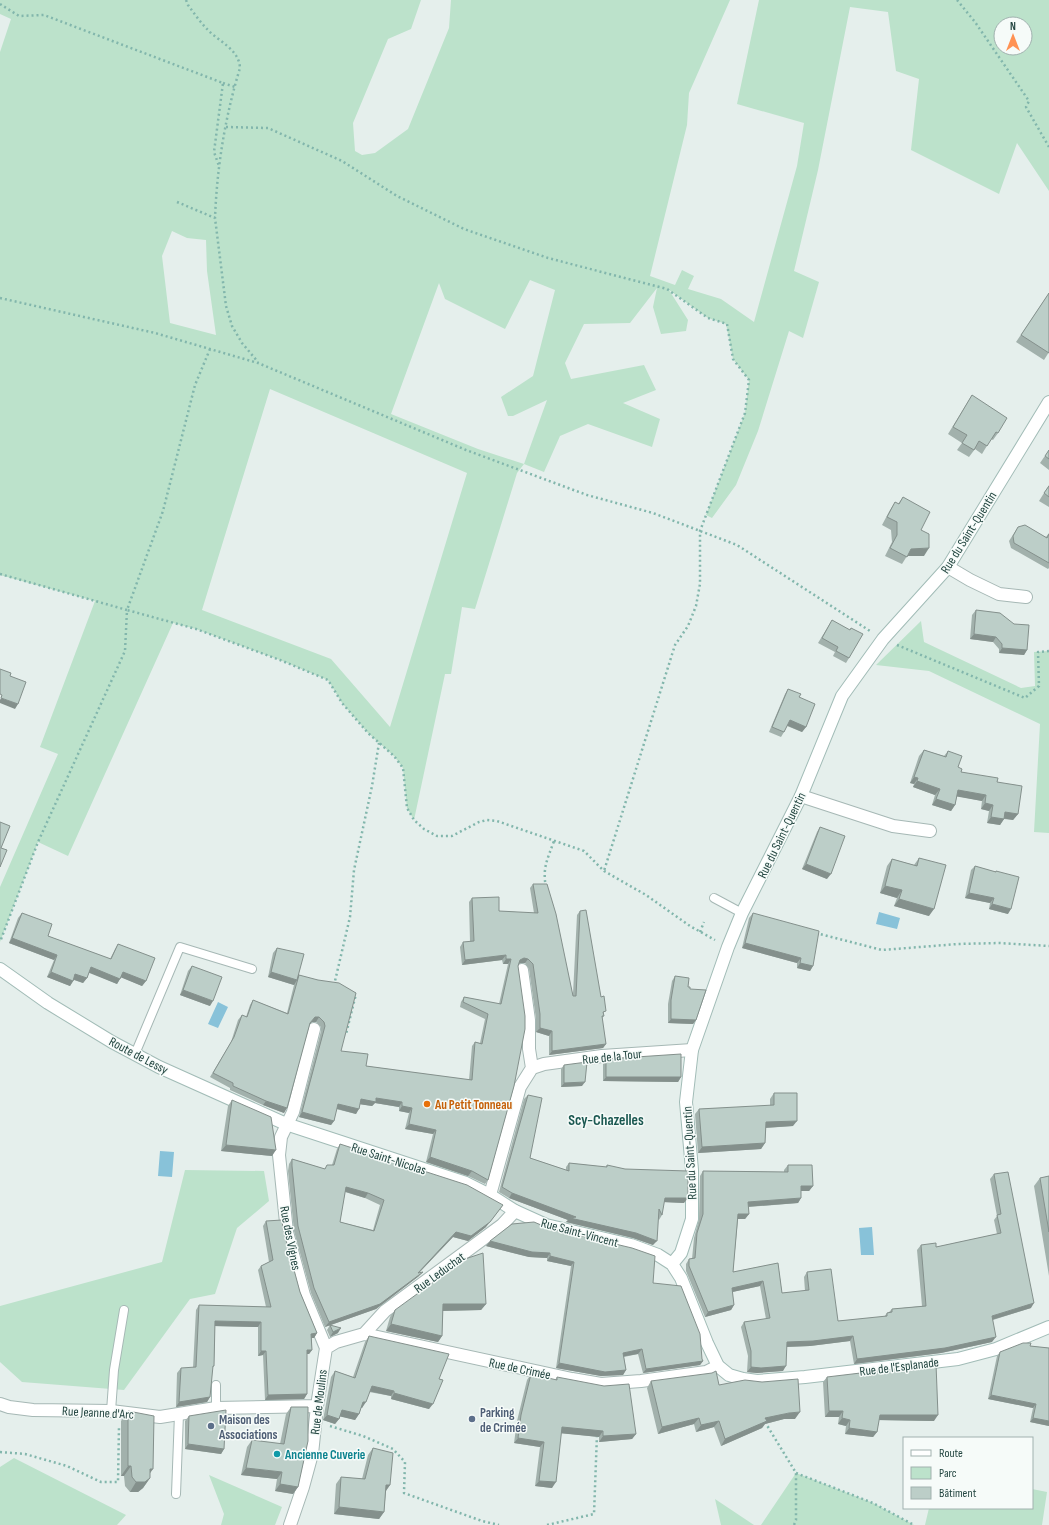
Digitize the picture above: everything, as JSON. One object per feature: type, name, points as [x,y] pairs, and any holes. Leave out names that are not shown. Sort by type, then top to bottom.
[{"type":"street","name":"Rue du Saint-Quentin","points":[[672,1264],[681,1253],[692,1219],[692,1170],[686,1102],[692,1050],[728,947],[742,913],[801,796],[842,696],[882,639],[948,567],[1049,402]]},
{"type":"street","points":[[948,567],[999,594],[1026,597]]},
{"type":"street","points":[[801,796],[893,826],[930,831]]},
{"type":"street","name":"Route de Lessy","points":[[0,969],[48,1003],[135,1054],[159,1067],[286,1124]]},
{"type":"street","points":[[490,1195],[520,1087],[532,1068],[529,1049],[529,1020],[522,970]]},
{"type":"street","name":"Rue des Vignes","points":[[313,1033],[293,1112],[281,1137],[279,1155],[287,1232],[304,1295],[326,1348]]},
{"type":"street","name":"Rue de la Tour","points":[[532,1068],[544,1064],[602,1056],[692,1050]]},
{"type":"street","name":"Rue Saint-Nicolas","points":[[286,1124],[466,1183],[490,1195]]},
{"type":"street","name":"Rue Saint-Vincent","points":[[490,1195],[515,1211],[546,1225],[630,1245],[658,1255],[672,1264]]},
{"type":"street","name":"Rue Leduchat","points":[[364,1334],[385,1311],[502,1225],[515,1211]]},
{"type":"street","points":[[672,1264],[681,1278],[707,1343],[718,1366]]},
{"type":"street","name":"Rue de l'Esplanade","points":[[718,1366],[729,1375],[743,1379],[757,1380],[805,1377],[958,1359],[996,1349],[1049,1327]]},
{"type":"street","name":"Rue de Crimée","points":[[326,1348],[336,1342],[364,1334],[601,1384],[682,1376],[706,1372],[718,1366]]},
{"type":"street","name":"Rue de Moulins","points":[[290,1525],[310,1461],[326,1348]]},
{"type":"street","name":"Rue Jeanne d'Arc","points":[[0,1404],[10,1407],[34,1410],[116,1411],[160,1416],[216,1408],[317,1406]]},
{"type":"lane","points":[[714,898],[742,913]]},
{"type":"lane","points":[[135,1054],[180,947],[252,969]]},
{"type":"lane","points":[[116,1411],[114,1370],[124,1310]]},
{"type":"lane","points":[[216,1385],[216,1408]]},
{"type":"lane","points":[[176,1494],[179,1414]]},
{"type":"path","points":[[186,0],[188,5],[207,30],[238,56],[240,68],[234,87],[219,166],[215,218],[226,306],[232,326],[242,343],[258,363]]},
{"type":"path","points":[[958,0],[975,22],[1029,101],[1026,108],[1049,147]]},
{"type":"path","points":[[0,4],[19,16],[44,15],[234,87]]},
{"type":"path","points":[[219,166],[214,152],[223,84]]},
{"type":"path","points":[[226,127],[268,128],[342,161],[397,196],[464,229],[548,258],[667,289],[708,318],[726,324],[733,359],[749,380],[745,412],[700,531],[700,584],[696,606],[688,626],[675,645],[604,871]]},
{"type":"path","points":[[177,202],[215,218]]},
{"type":"path","points":[[0,298],[155,333],[258,363],[466,450],[587,495],[653,513],[737,545],[882,639],[1025,698],[1039,686],[1038,652],[1049,651]]},
{"type":"path","points":[[0,942],[38,842],[125,651],[127,610],[163,511],[195,385],[210,349]]},
{"type":"path","points":[[0,574],[196,629],[280,660],[328,680],[342,703],[368,733],[394,756],[403,768],[407,808],[414,820],[424,829],[437,836],[452,836],[479,822],[487,820],[497,821],[584,851],[604,871],[646,895],[690,926],[728,947]]},
{"type":"path","points":[[337,987],[335,981],[350,917],[354,870],[372,786],[379,742]]},
{"type":"path","points":[[547,891],[544,876],[545,864],[554,841]]},
{"type":"path","points":[[700,932],[704,922]]},
{"type":"path","points":[[810,932],[882,950],[958,944],[999,943],[1049,946]]},
{"type":"path","points":[[313,1033],[343,1036],[346,1034],[356,994],[350,993]]},
{"type":"path","points":[[0,1452],[25,1454],[66,1466],[101,1482],[118,1482],[116,1411]]},
{"type":"path","points":[[762,1418],[796,1474],[796,1520],[794,1525]]},
{"type":"path","points":[[316,1422],[363,1436],[393,1449],[405,1462],[404,1493],[482,1521],[499,1525]]},
{"type":"path","points":[[547,1525],[594,1514],[598,1430]]},
{"type":"path","points":[[796,1474],[874,1503],[914,1525]]},
{"type":"green space","points":[[0,0],[421,0],[411,29],[388,39],[353,123],[355,151],[362,155],[375,153],[408,129],[449,28],[451,0],[730,0],[689,93],[687,125],[650,276],[675,285],[682,270],[694,276],[688,289],[721,299],[754,322],[797,166],[804,123],[737,104],[759,0],[1049,0],[1049,191],[1017,143],[999,194],[911,150],[919,79],[896,71],[888,12],[850,7],[818,170],[794,271],[819,282],[803,338],[789,331],[758,431],[736,485],[712,518],[706,515],[745,413],[749,380],[733,359],[726,324],[708,318],[669,290],[688,320],[686,331],[661,334],[653,307],[657,288],[630,323],[584,324],[565,363],[571,379],[644,365],[656,390],[623,403],[660,419],[652,447],[588,424],[560,436],[544,472],[524,464],[517,473],[475,609],[462,607],[451,674],[445,674],[414,820],[407,808],[403,768],[394,756],[368,733],[342,703],[328,680],[280,660],[196,629],[173,623],[68,856],[38,842],[0,942],[0,887],[58,754],[40,747],[95,601],[0,575],[0,52],[11,19],[0,14]],"holes":[[[172,231],[187,238],[206,240],[207,271],[216,335],[170,323],[162,256]],[[530,280],[555,290],[533,376],[501,397],[508,416],[513,416],[547,400],[524,464],[478,449],[391,414],[439,283],[445,299],[505,329]],[[270,389],[467,473],[390,727],[331,659],[202,610]]]},
{"type":"green space","points":[[921,621],[924,642],[1021,688],[1035,686],[1034,652],[1049,651],[1049,833],[1034,832],[1040,724],[929,671],[876,665]]},
{"type":"green space","points":[[185,1170],[264,1171],[269,1201],[237,1228],[215,1294],[190,1299],[124,1390],[22,1382],[0,1362],[0,1306],[162,1262]]},
{"type":"green space","points":[[14,1458],[126,1515],[117,1525],[0,1525],[0,1467]]},
{"type":"green space","points":[[796,1473],[873,1503],[914,1525],[761,1525]]},
{"type":"green space","points":[[209,1475],[282,1507],[275,1525],[221,1525],[224,1514]]},
{"type":"green space","points":[[1033,1489],[1047,1492],[1042,1525],[925,1525],[929,1509],[1033,1509]]},
{"type":"green space","points":[[715,1499],[754,1525],[721,1525]]},
{"type":"water","points":[[879,912],[900,918],[897,929],[876,924]]},
{"type":"water","points":[[218,1002],[228,1007],[218,1028],[208,1024]]},
{"type":"water","points":[[160,1151],[174,1152],[172,1177],[158,1176]]},
{"type":"water","points":[[872,1227],[874,1255],[861,1255],[859,1228]]},
{"type":"building","points":[[1049,293],[1049,353],[1021,335]]},
{"type":"building","points":[[972,395],[1007,418],[998,433],[996,432],[987,446],[979,441],[974,450],[962,443],[967,435],[953,427]]},
{"type":"building","points":[[1049,450],[1049,459],[1045,456]]},
{"type":"building","points":[[1049,486],[1049,497],[1044,493]]},
{"type":"building","points":[[903,497],[930,512],[921,530],[929,534],[929,548],[911,549],[907,557],[890,548],[897,535],[897,522],[887,517],[895,502],[899,504]]},
{"type":"building","points":[[1025,525],[1047,538],[1049,534],[1049,563],[1014,543],[1013,536],[1018,527]]},
{"type":"building","points":[[976,610],[1000,613],[1014,624],[1029,625],[1027,650],[1002,648],[1002,644],[996,637],[974,634]]},
{"type":"building","points":[[832,620],[850,630],[851,628],[863,634],[849,658],[836,651],[838,647],[822,638]]},
{"type":"building","points":[[0,669],[11,673],[10,676],[26,682],[18,704],[1,698]]},
{"type":"building","points":[[788,689],[801,694],[799,697],[815,704],[806,727],[790,720],[784,732],[772,727]]},
{"type":"building","points":[[924,750],[946,757],[948,751],[962,756],[958,767],[962,769],[961,772],[998,778],[997,782],[1022,786],[1018,814],[1005,812],[1004,819],[991,817],[993,805],[985,803],[986,795],[958,790],[955,805],[936,799],[940,789],[917,781],[918,778],[914,777]]},
{"type":"building","points":[[0,822],[10,826],[1,848],[7,850],[0,867]]},
{"type":"building","points":[[820,827],[845,836],[831,874],[806,864]]},
{"type":"building","points":[[919,858],[946,865],[934,909],[899,899],[902,890],[885,886],[892,859],[917,866]]},
{"type":"building","points":[[975,866],[1019,877],[1011,909],[992,904],[994,898],[969,893]]},
{"type":"building","points":[[533,884],[547,884],[556,914],[573,996],[576,996],[580,911],[586,910],[601,997],[604,996],[606,1011],[603,1012],[604,1016],[602,1016],[606,1044],[552,1051],[552,1031],[540,1028],[540,1014],[533,964],[528,959],[524,958],[520,960],[518,966],[525,1016],[525,1029],[514,1086],[488,1180],[472,1171],[430,1157],[436,1130],[409,1124],[412,1108],[402,1106],[402,1102],[376,1098],[376,1102],[361,1099],[359,1109],[338,1104],[334,1121],[302,1112],[325,1026],[324,1022],[319,1017],[315,1017],[310,1023],[287,1108],[266,1101],[233,1086],[233,1083],[213,1073],[234,1037],[242,1015],[247,1017],[253,1000],[288,1014],[299,975],[339,983],[356,993],[341,1051],[368,1054],[366,1066],[472,1080],[475,1042],[482,1044],[488,1014],[463,1002],[464,997],[501,1004],[511,959],[506,959],[506,955],[465,960],[463,942],[474,941],[472,898],[499,897],[499,911],[538,913]]},
{"type":"building","points":[[22,913],[52,924],[48,936],[111,959],[118,944],[155,958],[146,981],[123,972],[120,979],[91,967],[87,978],[75,974],[73,981],[51,972],[57,955],[12,938]]},
{"type":"building","points":[[753,913],[819,931],[813,966],[800,963],[801,958],[745,943]]},
{"type":"building","points":[[277,948],[304,954],[297,980],[271,972]]},
{"type":"building","points":[[192,966],[222,977],[213,1001],[183,990]]},
{"type":"building","points":[[675,976],[689,978],[688,987],[690,987],[690,989],[706,990],[696,1020],[671,1019],[671,1000]]},
{"type":"building","points":[[681,1054],[681,1077],[606,1077],[606,1059]]},
{"type":"building","points":[[587,1062],[585,1082],[564,1083],[564,1065]]},
{"type":"building","points":[[774,1093],[797,1093],[797,1121],[766,1122],[765,1143],[702,1147],[699,1109],[774,1105]]},
{"type":"building","points":[[528,1095],[542,1098],[530,1158],[569,1171],[569,1163],[607,1167],[607,1165],[625,1169],[688,1171],[688,1198],[665,1198],[662,1215],[659,1209],[657,1241],[636,1233],[570,1218],[576,1217],[512,1193],[502,1187]]},
{"type":"building","points":[[232,1100],[271,1117],[276,1150],[226,1145]]},
{"type":"building","points":[[340,1144],[467,1185],[503,1205],[490,1222],[471,1236],[456,1232],[418,1273],[423,1272],[380,1304],[329,1322],[314,1288],[298,1226],[292,1159],[325,1169],[327,1165],[334,1165]],"holes":[[[346,1187],[368,1193],[384,1200],[374,1231],[340,1222]]]},
{"type":"building","points":[[788,1165],[812,1165],[813,1186],[801,1186],[801,1198],[748,1202],[749,1214],[738,1214],[733,1272],[778,1263],[782,1293],[809,1290],[807,1272],[831,1269],[838,1321],[887,1316],[887,1313],[892,1312],[892,1309],[926,1306],[921,1245],[936,1243],[936,1247],[1001,1233],[997,1215],[1001,1214],[994,1174],[1008,1172],[1034,1303],[992,1316],[996,1337],[945,1348],[857,1359],[853,1336],[813,1341],[787,1342],[786,1366],[761,1368],[751,1367],[751,1351],[744,1322],[770,1318],[763,1281],[732,1288],[734,1305],[708,1312],[689,1266],[689,1259],[695,1258],[697,1233],[703,1214],[703,1171],[788,1172]]},
{"type":"building","points":[[1049,1176],[1049,1232],[1040,1178]]},
{"type":"building","points":[[282,1220],[283,1229],[300,1292],[317,1333],[311,1334],[312,1350],[307,1350],[307,1394],[268,1395],[266,1351],[261,1351],[261,1322],[215,1321],[214,1366],[210,1397],[179,1402],[181,1368],[196,1367],[199,1305],[271,1307],[261,1266],[273,1260],[266,1221]]},
{"type":"building","points":[[534,1222],[548,1228],[632,1248],[655,1256],[653,1283],[681,1286],[700,1334],[703,1361],[646,1369],[642,1349],[623,1353],[626,1370],[605,1372],[559,1363],[574,1262],[550,1256],[550,1253],[532,1252],[490,1241],[512,1224]]},
{"type":"building","points":[[483,1253],[486,1304],[443,1304],[442,1336],[391,1324],[395,1310],[465,1259]]},
{"type":"building","points":[[330,1325],[341,1328],[333,1332]]},
{"type":"building","points":[[369,1336],[449,1354],[439,1379],[443,1380],[433,1404],[394,1393],[394,1391],[372,1386],[366,1402],[363,1402],[359,1414],[342,1410],[339,1419],[327,1415],[335,1371],[355,1378]]},
{"type":"building","points":[[1023,1343],[1031,1343],[1030,1346],[1049,1348],[1049,1421],[1033,1418],[1036,1404],[991,1395],[1000,1352]]},
{"type":"building","points":[[936,1364],[938,1415],[880,1415],[877,1432],[849,1428],[850,1420],[842,1418],[843,1411],[829,1411],[827,1377]]},
{"type":"building","points":[[716,1371],[719,1385],[745,1380],[762,1382],[798,1379],[800,1412],[765,1418],[767,1421],[725,1439],[719,1421],[701,1425],[699,1418],[662,1427],[651,1381],[712,1373]]},
{"type":"building","points":[[531,1374],[557,1380],[557,1377],[604,1386],[629,1384],[636,1434],[603,1436],[603,1431],[562,1427],[556,1482],[539,1481],[544,1442],[518,1438],[521,1415]]},
{"type":"building","name":"Ancienne Cuverie","points":[[291,1407],[308,1407],[308,1441],[298,1487],[280,1484],[282,1472],[246,1468],[252,1440],[284,1444]]},
{"type":"building","points":[[226,1410],[224,1449],[188,1444],[189,1416]]},
{"type":"building","points":[[128,1411],[154,1416],[153,1469],[150,1469],[150,1478],[145,1482],[136,1482],[132,1477],[131,1466],[128,1466]]},
{"type":"building","points":[[373,1448],[393,1453],[390,1485],[386,1485],[384,1512],[339,1507],[341,1477],[365,1479]]},
{"type":"place","name":"Au Petit Tonneau","points":[[427,1104]]},
{"type":"place","name":"Parking de Crimée","points":[[472,1419]]},
{"type":"place","name":"Maison des Associations","points":[[211,1426]]},
{"type":"place","name":"Ancienne Cuverie","points":[[277,1454]]},
{"type":"district","name":"Scy-Chazelles","points":[[606,1120]]}]
